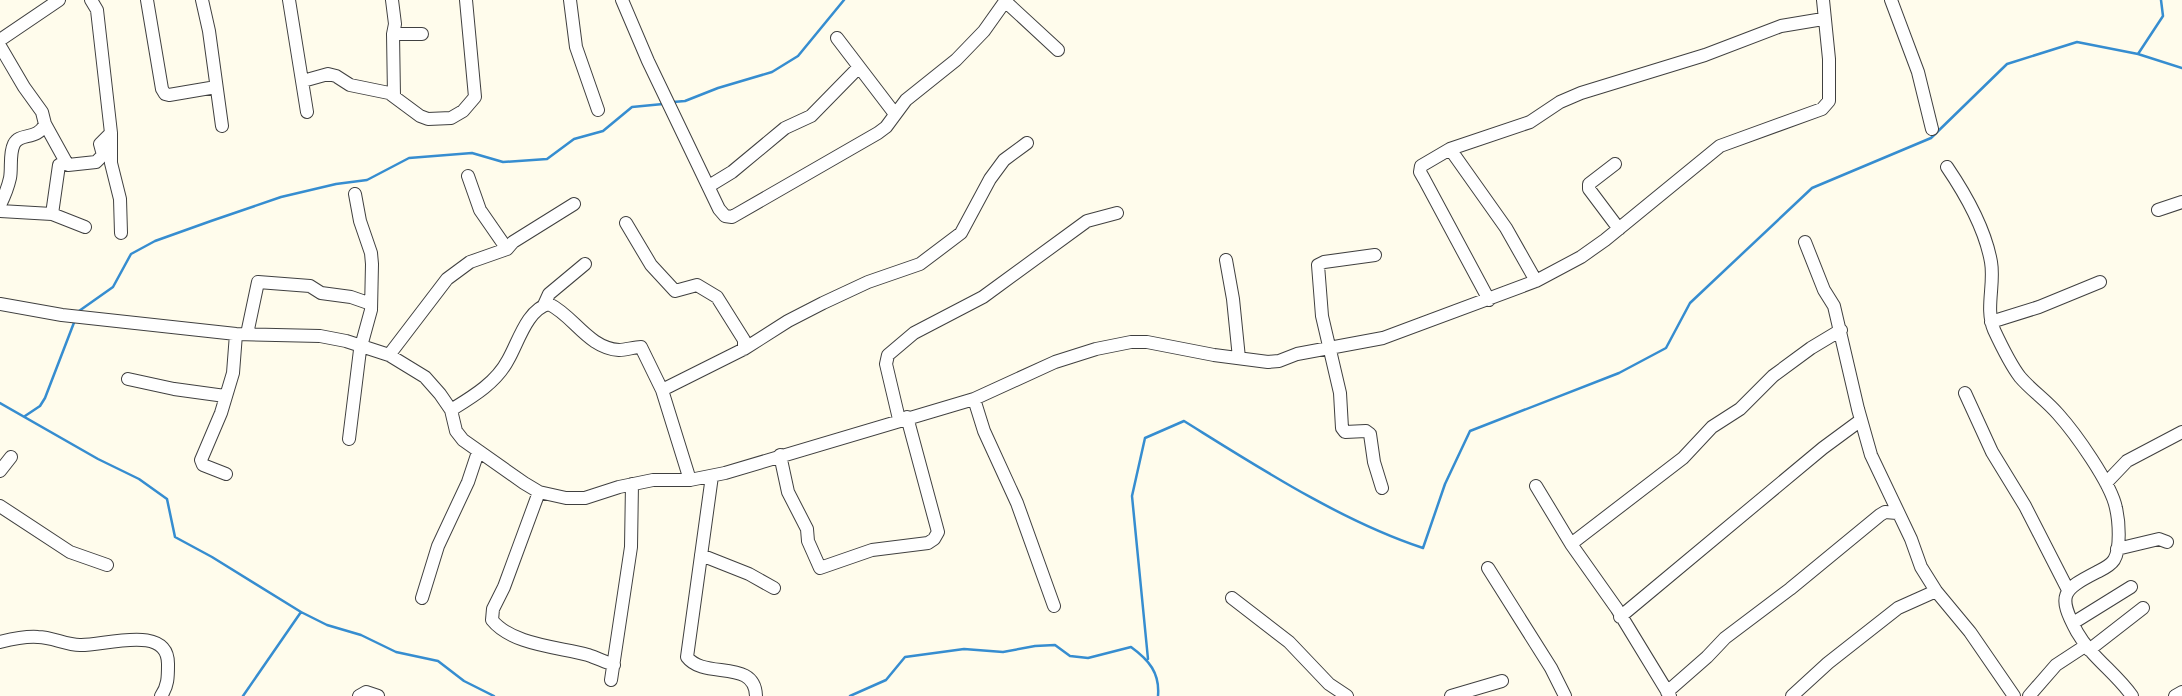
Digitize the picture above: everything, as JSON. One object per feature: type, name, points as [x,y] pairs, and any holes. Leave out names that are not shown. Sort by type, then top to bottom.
[{"type":"street","points":[[0,40],[59,0]]},
{"type":"street","points":[[91,0],[97,10],[111,133],[111,163],[120,199],[121,233]]},
{"type":"street","points":[[147,0],[165,94],[216,87]]},
{"type":"street","points":[[202,0],[222,126]]},
{"type":"street","points":[[289,0],[307,112]]},
{"type":"street","points":[[392,0],[395,24],[394,96]]},
{"type":"street","points":[[303,81],[328,74],[350,85],[394,96],[428,119],[451,118],[463,111],[475,97],[466,0]]},
{"type":"street","points":[[570,0],[576,47],[598,110]]},
{"type":"street","points":[[622,0],[719,209],[725,216],[732,217],[878,133],[906,100],[956,60],[984,31],[1003,4]]},
{"type":"street","points":[[988,0],[1003,4],[1058,51]]},
{"type":"street","points":[[0,304],[62,315],[242,334],[320,336],[389,355],[425,377],[451,410],[456,432],[463,440],[539,492],[566,498],[585,498],[653,480],[712,477],[974,398],[1055,362],[1096,349],[1131,342],[1147,342],[1239,358],[1279,361],[1297,354],[1383,338],[1536,281],[1581,257],[1720,146],[1822,109],[1829,101],[1829,59],[1823,0]]},
{"type":"street","points":[[1891,0],[1918,72],[1932,129]]},
{"type":"street","points":[[1489,300],[1420,172],[1421,166],[1450,149],[1530,122],[1581,93],[1704,55],[1781,26],[1824,19]]},
{"type":"street","points":[[393,34],[422,34]]},
{"type":"street","points":[[837,38],[895,114]]},
{"type":"street","points":[[0,46],[41,112],[68,165],[96,162],[103,155],[100,144],[111,133]]},
{"type":"street","points":[[709,186],[739,167],[785,128],[811,116],[859,66]]},
{"type":"street","points":[[45,124],[42,131],[19,139],[12,147],[10,179],[0,204],[52,214],[85,227]]},
{"type":"street","points":[[662,390],[744,349],[823,303],[868,282],[920,264],[961,233],[990,179],[1004,160],[1027,143]]},
{"type":"street","points":[[1450,149],[1506,228],[1536,281]]},
{"type":"street","points":[[52,214],[59,165],[66,162]]},
{"type":"street","points":[[1615,164],[1589,184],[1589,189],[1619,229]]},
{"type":"street","points":[[1947,167],[1966,196],[1992,262],[1991,322],[2020,377],[2058,414],[2106,483],[2116,508],[2118,549],[2110,565],[2068,590],[2065,596],[2073,623],[2087,648],[2132,696]]},
{"type":"street","points":[[468,176],[480,209],[507,249]]},
{"type":"street","points":[[349,439],[361,347],[371,304],[371,253],[362,230],[355,194]]},
{"type":"street","points":[[2158,210],[2182,202]]},
{"type":"street","points":[[389,355],[447,279],[459,269],[470,262],[507,249],[574,204]]},
{"type":"street","points":[[780,455],[788,492],[807,530],[807,541],[820,568],[872,550],[928,543],[934,539],[938,532],[886,364],[888,355],[914,333],[983,297],[1087,221],[1117,213]]},
{"type":"street","points":[[626,223],[651,265],[675,291],[697,285],[717,297],[744,340],[744,349]]},
{"type":"street","points":[[1805,242],[1824,290],[1834,306],[1871,455],[1922,567],[1936,591],[1970,632],[2014,696]]},
{"type":"street","points":[[1375,256],[1318,265],[1322,316],[1340,393],[1342,428],[1345,432],[1370,434],[1374,462],[1382,488]]},
{"type":"street","points":[[1226,260],[1239,358]]},
{"type":"street","points":[[451,410],[473,396],[501,372],[523,331],[544,305],[549,294],[585,264]]},
{"type":"street","points":[[226,474],[203,465],[201,460],[221,413],[258,282],[310,286],[321,293],[351,297],[371,304]]},
{"type":"street","points":[[1991,322],[2039,307],[2100,282]]},
{"type":"street","points":[[544,305],[554,306],[582,332],[603,346],[622,350],[641,347],[662,390],[690,480]]},
{"type":"street","points":[[1571,544],[1684,458],[1712,427],[1733,415],[1773,376],[1841,330]]},
{"type":"street","points":[[128,379],[225,396]]},
{"type":"street","points":[[1965,393],[1992,452],[2025,506],[2068,590]]},
{"type":"street","points":[[974,398],[984,430],[1017,503],[1054,606]]},
{"type":"street","points":[[1620,617],[1823,448],[1861,420]]},
{"type":"street","points":[[2106,483],[2127,461],[2182,432]]},
{"type":"street","points":[[422,598],[438,547],[468,482],[478,452]]},
{"type":"street","points":[[0,471],[11,457]]},
{"type":"street","points":[[712,477],[687,657],[696,664],[746,675],[754,684],[756,696]]},
{"type":"street","points":[[611,680],[631,547],[632,484]]},
{"type":"street","points":[[1536,486],[1668,694],[1725,638],[1880,515],[1885,512],[1898,513]]},
{"type":"street","points":[[539,492],[504,587],[493,608],[492,620],[498,628],[537,644],[590,656],[614,665]]},
{"type":"street","points":[[0,506],[71,552],[107,565]]},
{"type":"street","points":[[2118,549],[2159,539],[2167,542]]},
{"type":"street","points":[[701,555],[749,574],[774,588]]},
{"type":"street","points":[[1488,568],[1551,668],[1565,696]]},
{"type":"street","points":[[2073,623],[2131,587]]},
{"type":"street","points":[[1792,696],[1898,608],[1936,591]]},
{"type":"street","points":[[1232,598],[1289,642],[1330,691],[1347,696]]},
{"type":"street","points":[[2029,696],[2056,665],[2087,648],[2143,608]]},
{"type":"street","points":[[0,642],[38,637],[81,645],[127,639],[156,644],[163,648],[169,660],[168,681],[161,696]]},
{"type":"street","points":[[1451,696],[1502,681]]},
{"type":"street","points":[[359,696],[366,692],[378,696]]},
{"type":"street","points":[[2175,696],[2182,692]]},
{"type":"waterway","points":[[673,102],[685,101],[772,72],[798,56],[844,0]]},
{"type":"waterway","points":[[2138,54],[2163,16],[2161,0]]},
{"type":"waterway","points":[[1148,659],[1132,496],[1145,438],[1184,421],[1331,508],[1392,537],[1423,548],[1445,484],[1470,431],[1619,373],[1666,348],[1690,303],[1812,188],[1931,138],[2007,64],[2077,42],[2138,54],[2182,68]]},
{"type":"waterway","points":[[79,311],[113,287],[131,254],[155,241],[211,221],[281,197],[367,180],[409,158],[472,153],[503,162],[547,159],[574,139],[603,131],[632,107],[663,104]]},
{"type":"waterway","points":[[25,416],[40,406],[45,398],[75,320]]},
{"type":"waterway","points":[[0,403],[98,459],[139,479],[167,499],[175,537],[301,612],[396,652],[438,661],[464,681],[494,696]]},
{"type":"waterway","points":[[243,696],[301,612]]},
{"type":"waterway","points":[[850,696],[886,680],[905,657],[964,649],[1003,652],[1055,645],[1070,656],[1088,658],[1131,647],[1152,668],[1157,680],[1158,696]]}]
